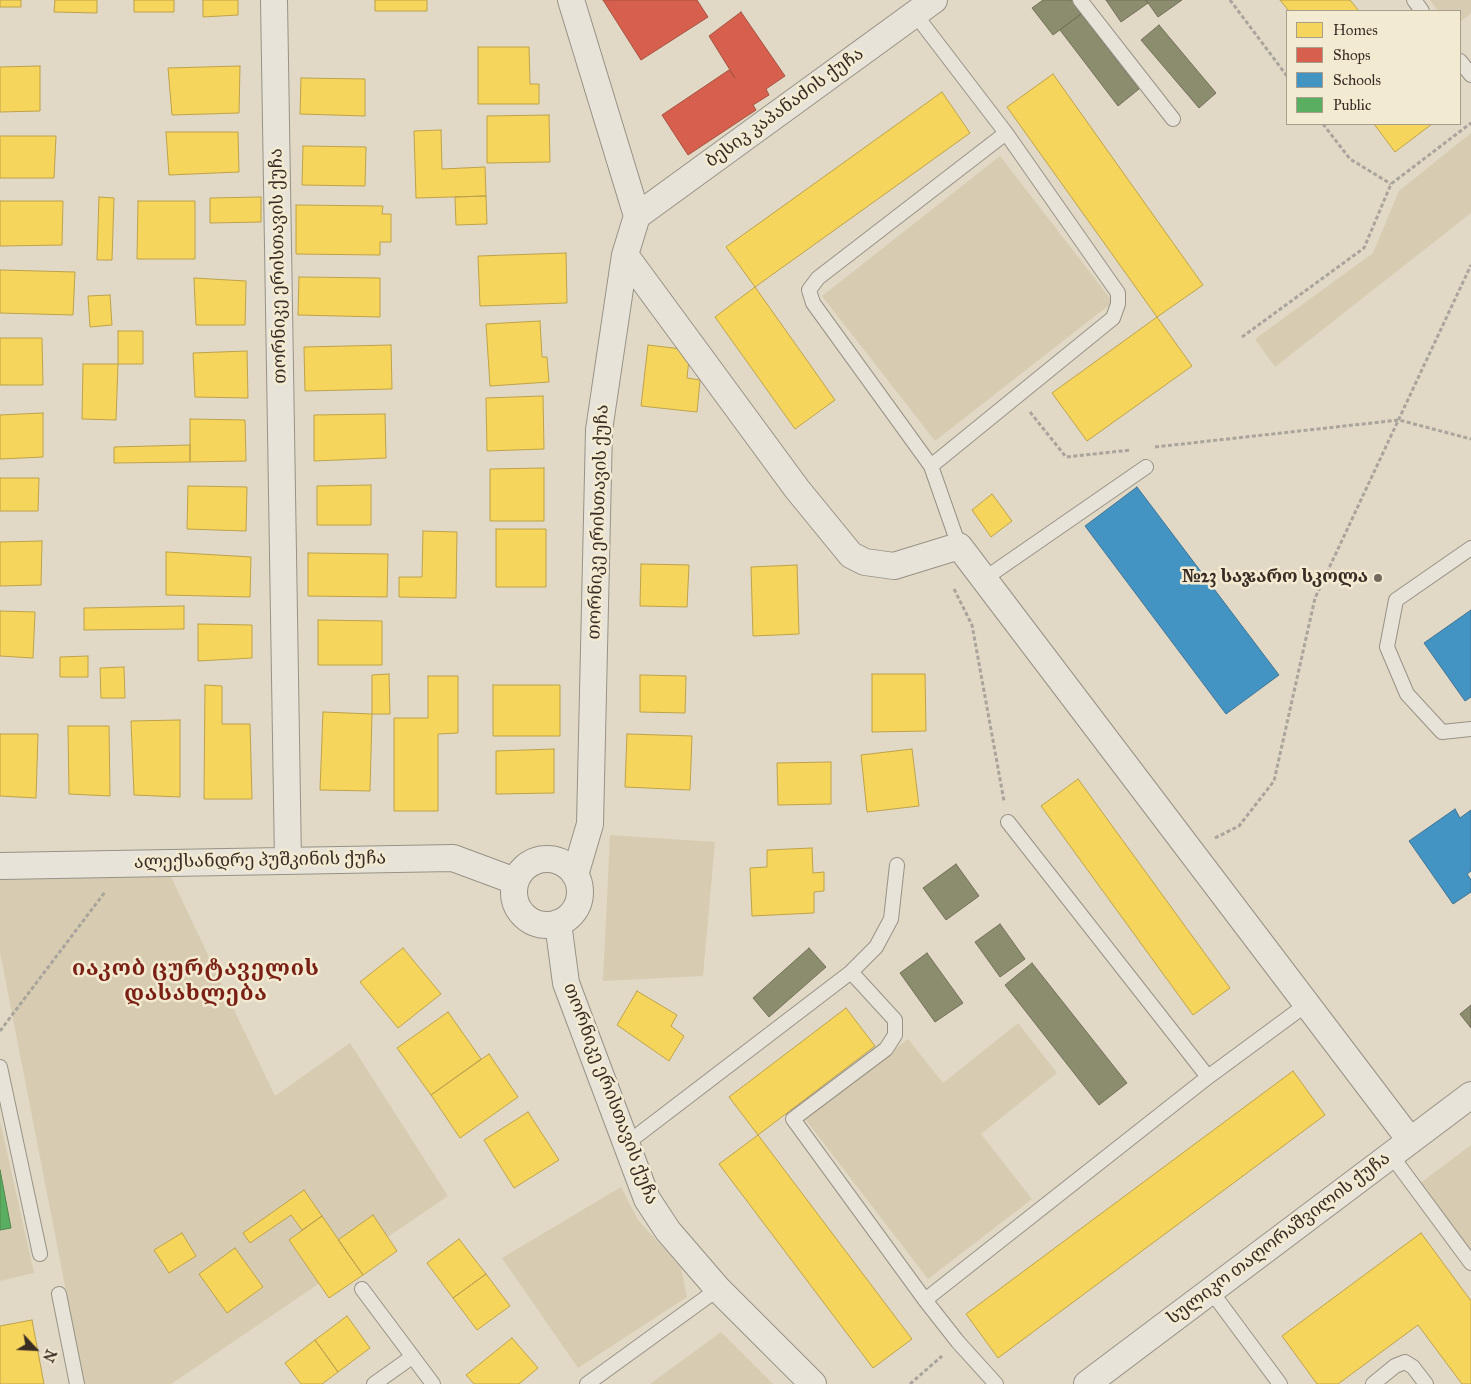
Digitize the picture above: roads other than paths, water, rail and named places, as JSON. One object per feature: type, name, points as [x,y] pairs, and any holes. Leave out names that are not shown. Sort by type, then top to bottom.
[{"type":"street","name":"თორნიკე ერისთავის ქუჩა","points":[[274,0],[288,861]]},
{"type":"street","points":[[572,0],[637,216]]},
{"type":"street","name":"ბესიკ კაპანაძის ქუჩა","points":[[637,216],[925,7]]},
{"type":"street","name":"თორნიკე ერისთავის ქუჩა","points":[[575,875],[590,824],[599,430],[625,255],[637,216]]},
{"type":"street","points":[[625,255],[797,489],[850,555],[865,562],[894,566],[948,549],[984,579],[1307,1004],[1400,1147]]},
{"type":"street","name":"ალექსანდრე პუშკინის ქუჩა","points":[[0,866],[453,858],[515,881]]},
{"type":"street","points":[[548,858],[564,864],[575,875],[580,893],[578,903],[573,912],[558,923],[542,924],[527,919],[515,902],[513,892],[515,881],[528,864],[548,858]]},
{"type":"street","name":"თორნიკე ერისთავის ქუჩა","points":[[558,923],[566,983],[647,1199],[668,1231],[718,1289],[813,1384]]},
{"type":"street","name":"სულიკო თაღორაშვილის ქუჩა","points":[[1099,1381],[1211,1291],[1471,1095]]},
{"type":"lane","points":[[1080,0],[1173,119]]},
{"type":"lane","points":[[925,7],[1006,133],[1118,293],[1118,304],[1113,318],[931,466]]},
{"type":"lane","points":[[1461,62],[1471,75]]},
{"type":"lane","points":[[948,549],[931,466],[813,303],[810,290],[818,278],[1006,133]]},
{"type":"lane","points":[[984,579],[1146,466]]},
{"type":"lane","points":[[1471,548],[1396,600],[1387,647],[1407,694],[1442,732],[1471,729]]},
{"type":"lane","points":[[1008,822],[1208,1077]]},
{"type":"lane","points":[[626,1144],[850,972],[876,947],[891,919],[897,865]]},
{"type":"lane","points":[[850,972],[895,1020],[895,1035],[886,1049],[793,1119],[925,1300],[958,1342],[996,1384]]},
{"type":"lane","points":[[925,1300],[1208,1077],[1307,1004]]},
{"type":"lane","points":[[0,1067],[40,1254]]},
{"type":"lane","points":[[1400,1147],[1471,1263]]},
{"type":"lane","points":[[362,1289],[433,1384]]},
{"type":"lane","points":[[587,1384],[718,1289]]},
{"type":"lane","points":[[1211,1291],[1280,1384]]},
{"type":"lane","points":[[59,1294],[77,1384]]},
{"type":"lane","points":[[374,1384],[412,1357]]},
{"type":"lane","points":[[1373,1384],[1395,1366],[1404,1362],[1414,1367],[1426,1384]]},
{"type":"place","name":"№23 საჯარო სკოლა","points":[[1378,578]]},
{"type":"district","name":"იაკობ ცურტაველის დასახლება","points":[[196,982]]}]
